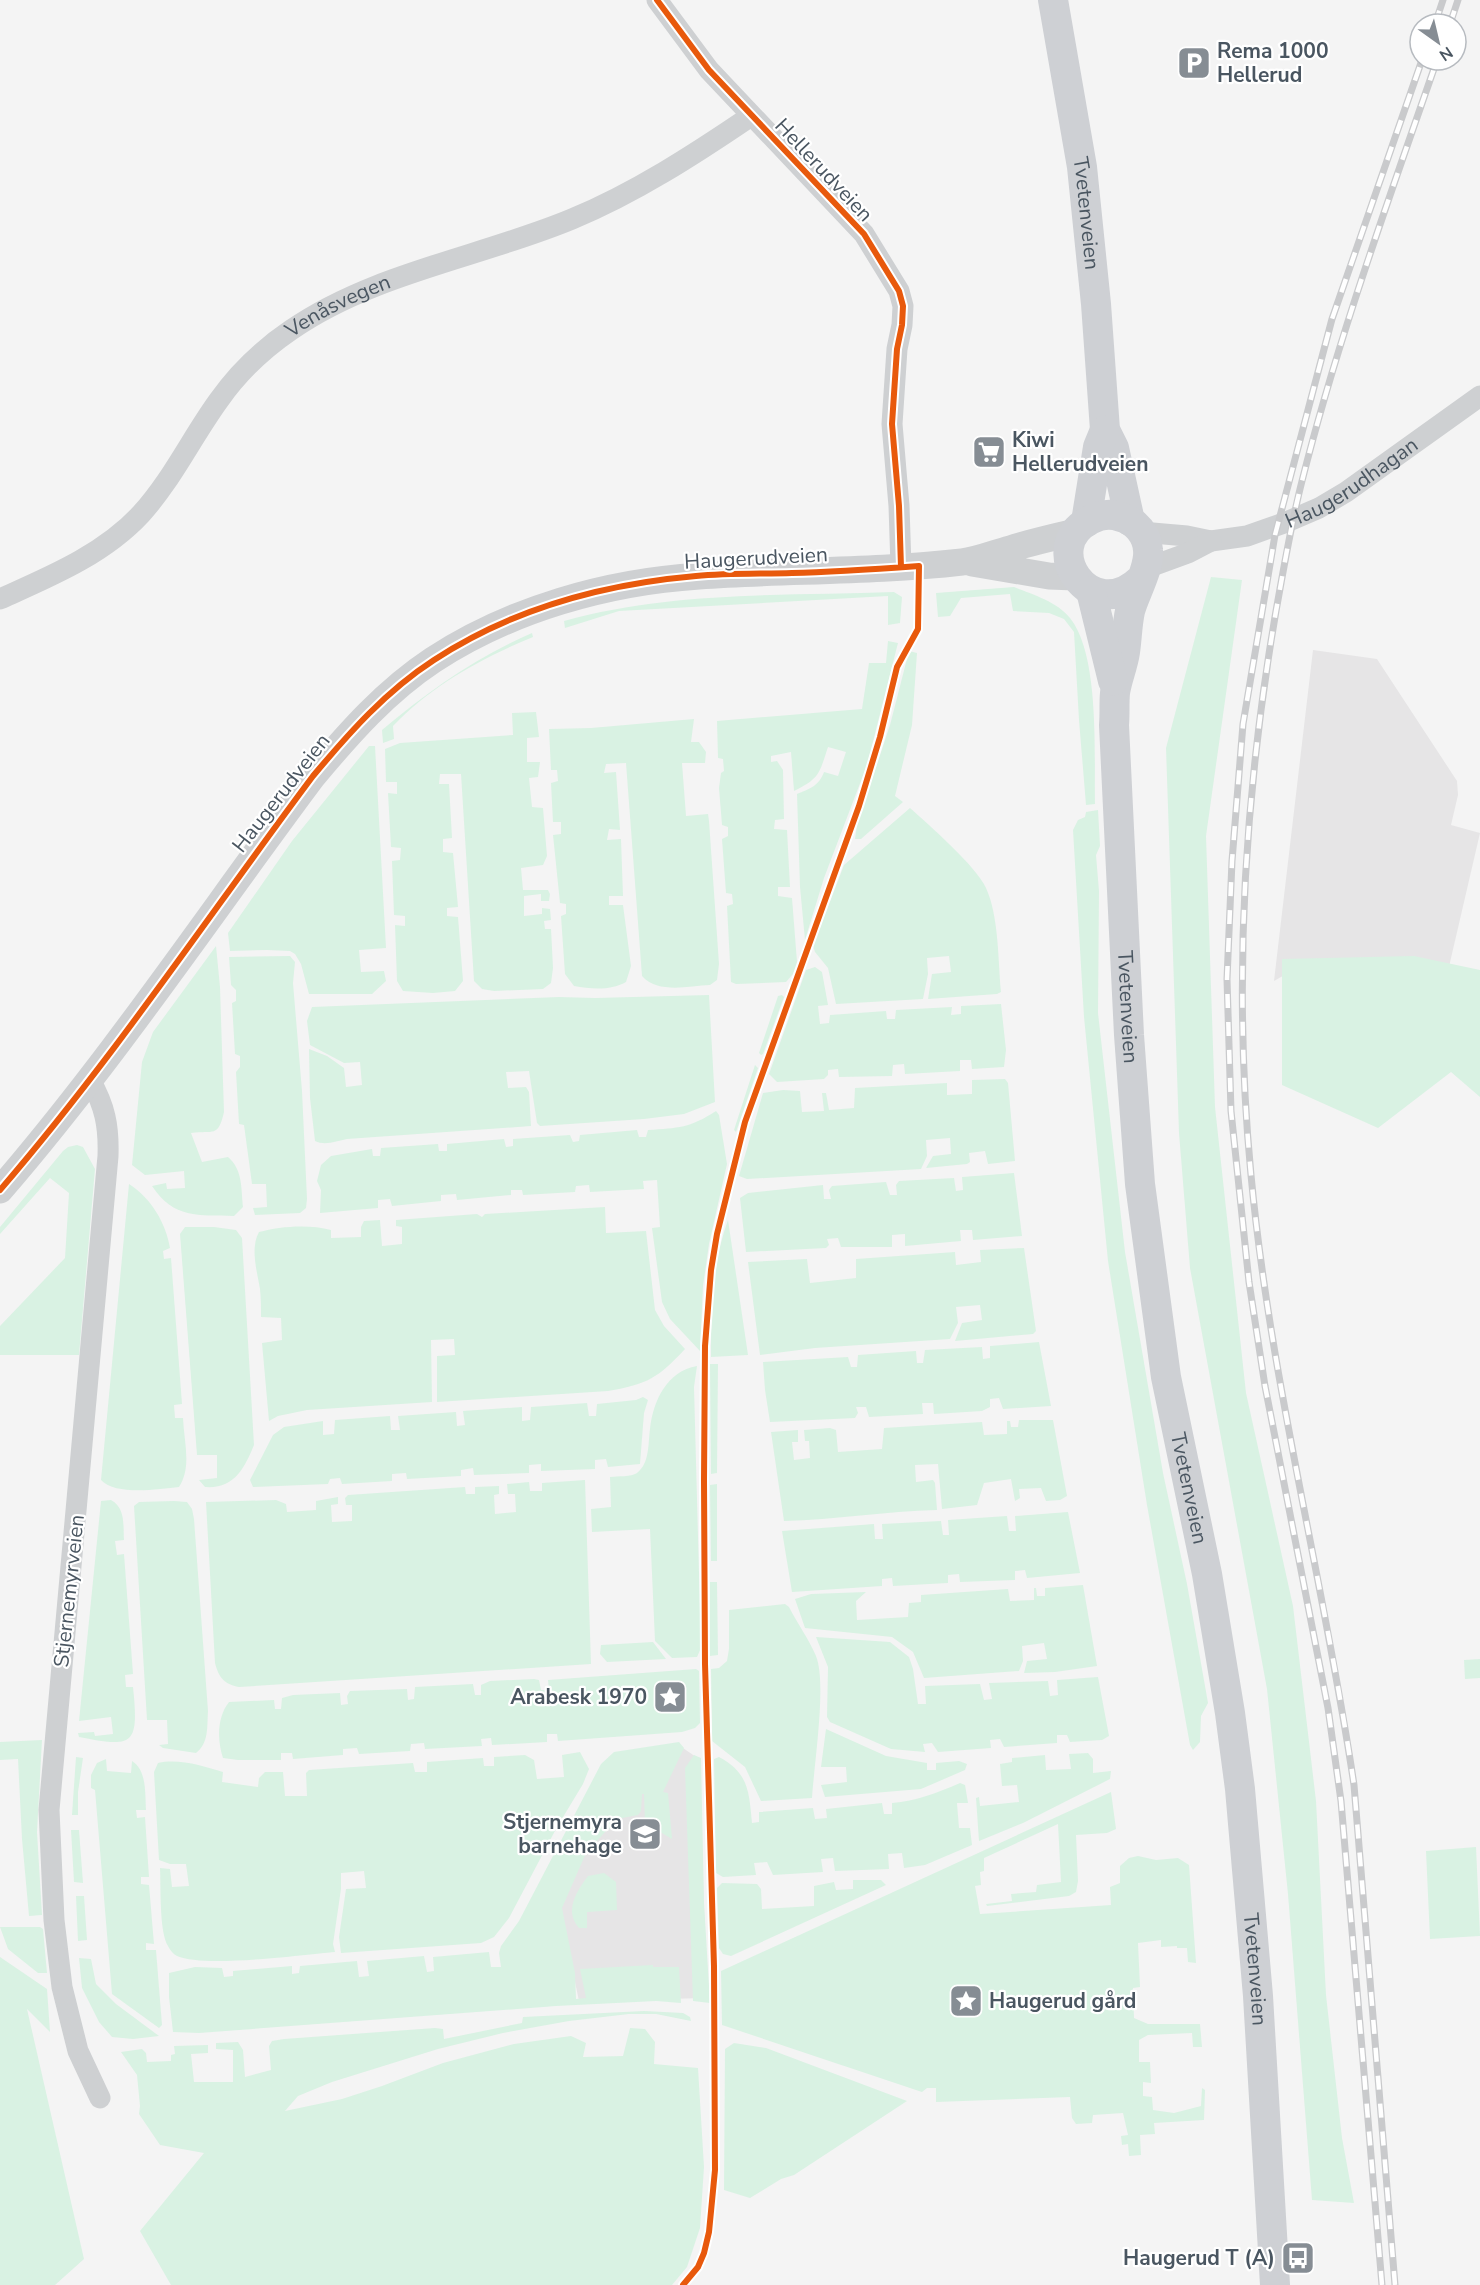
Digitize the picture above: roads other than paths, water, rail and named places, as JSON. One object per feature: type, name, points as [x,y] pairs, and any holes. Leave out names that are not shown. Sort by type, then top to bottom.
[{"type":"main road","name":"Tvetenveien","points":[[1053,0],[1082,167],[1096,304],[1105,430],[1114,448],[1136,526],[1148,549],[1144,573],[1130,612],[1125,652],[1115,693],[1114,725],[1129,1035],[1140,1184],[1166,1377],[1207,1574],[1240,1790],[1258,1996],[1275,2285]]},
{"type":"main road","name":"Tvetenveien","points":[[1105,430],[1098,447],[1081,527],[1071,543],[1068,555],[1070,566],[1083,584],[1115,693]]},
{"type":"main road","points":[[1081,527],[1094,518],[1112,515],[1136,526]]},
{"type":"main road","points":[[1083,584],[1102,594],[1123,592],[1144,573]]},
{"type":"street","name":"Hellerudveien","points":[[657,0],[709,70],[864,234],[899,291],[903,306],[897,349],[892,424],[901,567]]},
{"type":"street","name":"Venåsvegen","points":[[0,599],[64,570],[119,534],[141,514],[238,376],[269,346],[292,329],[328,308],[378,286],[544,230],[603,206],[705,147],[751,116]]},
{"type":"street","name":"Haugerudhagan","points":[[1144,573],[1211,541],[1247,536],[1319,508],[1365,480],[1480,396]]},
{"type":"street","name":"Haugerudhagan","points":[[1136,526],[1211,541]]},
{"type":"street","name":"Haugerudveien","points":[[0,1190],[90,1080],[313,776],[347,735],[379,704],[433,661],[494,626],[582,594],[657,580],[698,576],[965,562],[1081,527]]},
{"type":"street","name":"Haugerudveien","points":[[965,562],[1083,584]]},
{"type":"street","name":"Stjernemyrveien","points":[[90,1080],[102,1100],[108,1139],[108,1156],[49,1810],[54,1920],[62,1987],[78,2051],[100,2098]]},
{"type":"railway","points":[[1439,12],[1443,0]]},
{"type":"railway","points":[[1454,12],[1458,0]]},
{"type":"railway","points":[[1382,2285],[1341,1801],[1328,1708],[1265,1386],[1249,1282],[1231,1111],[1227,979],[1232,861],[1243,724],[1275,535],[1332,319],[1418,72]]},
{"type":"railway","points":[[1395,2285],[1354,1785],[1328,1632],[1284,1404],[1260,1252],[1246,1104],[1243,963],[1249,822],[1256,751],[1276,611],[1294,513],[1316,428],[1348,322],[1433,72]]},
{"type":"place","name":"Rema 1000 Hellerud","points":[[1194,63]]},
{"type":"place","name":"Kiwi Hellerudveien","points":[[989,452]]},
{"type":"place","name":"Arabesk 1970","points":[[670,1697]]},
{"type":"place","name":"Stjernemyra barnehage","points":[[645,1834]]},
{"type":"place","name":"Haugerud gård","points":[[966,2001]]},
{"type":"place","name":"Haugerud T (A)","points":[[1298,2258]]}]
